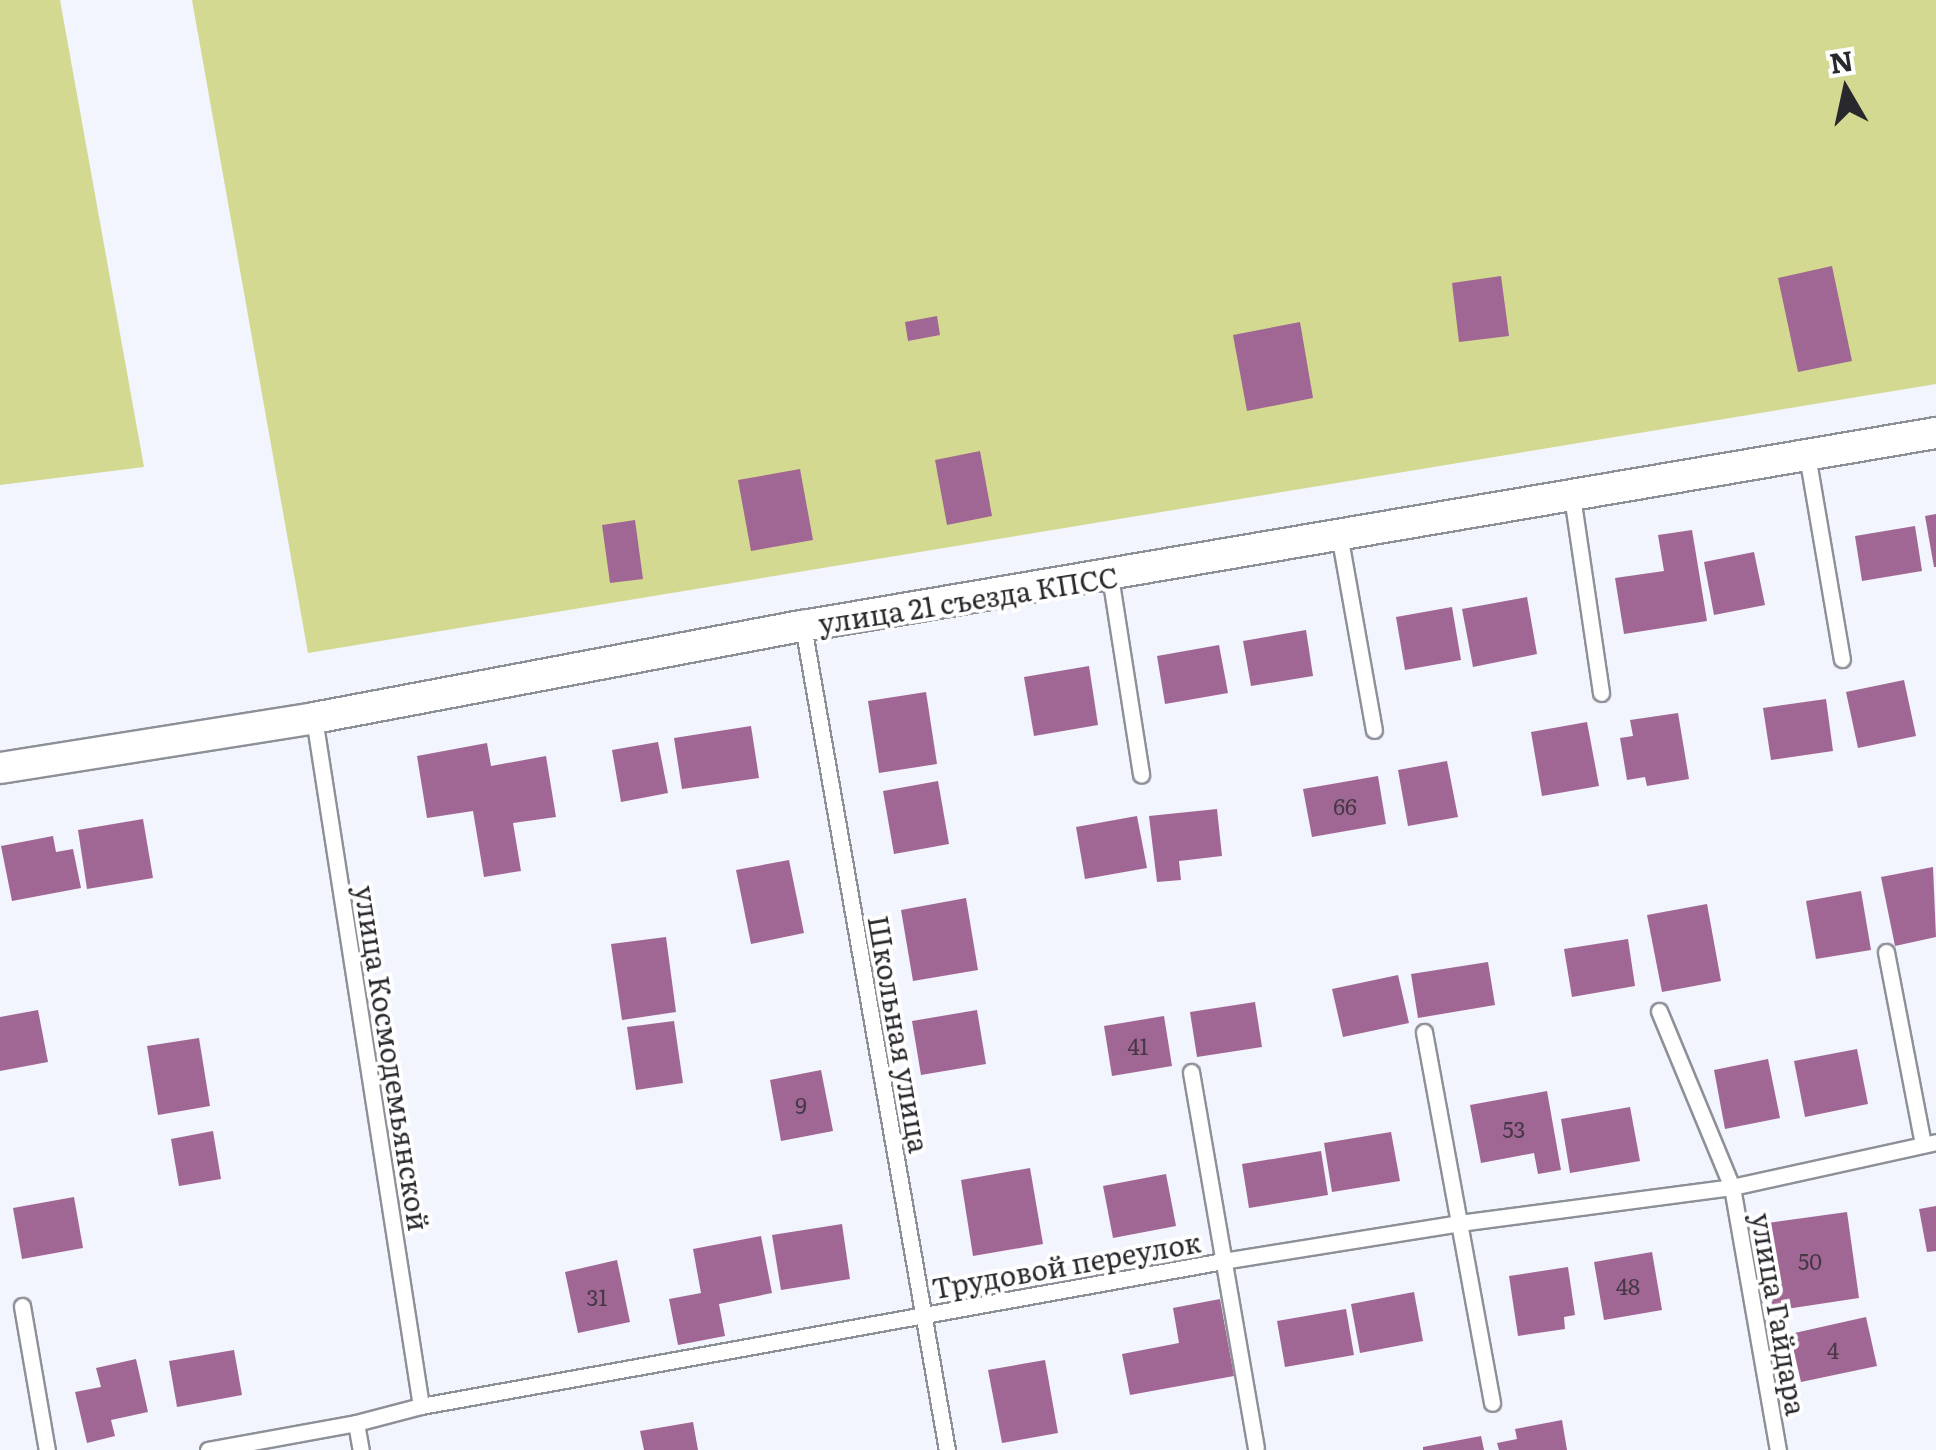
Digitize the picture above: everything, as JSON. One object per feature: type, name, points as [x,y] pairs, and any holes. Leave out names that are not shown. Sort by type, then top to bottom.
[{"type":"street","name":"улица 21 съезда КПСС","points":[[0,768],[314,718],[803,626],[1936,433]]},
{"type":"lane","points":[[1807,455],[1842,659]]},
{"type":"lane","points":[[1572,496],[1601,693]]},
{"type":"lane","points":[[1339,534],[1374,730]]},
{"type":"lane","points":[[1110,576],[1141,775]]},
{"type":"lane","name":"Школьная улица","points":[[803,626],[947,1450]]},
{"type":"lane","name":"улица Космодемьянской","points":[[314,718],[421,1406]]},
{"type":"lane","points":[[1886,952],[1930,1143]]},
{"type":"lane","name":"улица Гайдара","points":[[1659,1011],[1732,1187],[1778,1450]]},
{"type":"lane","points":[[1424,1032],[1492,1403]]},
{"type":"lane","points":[[1191,1072],[1256,1447]]},
{"type":"lane","name":"Трудовой переулок","points":[[208,1450],[356,1423],[421,1406],[1222,1261],[1459,1223],[1732,1187],[1930,1143]]},
{"type":"lane","points":[[22,1306],[47,1450]]},
{"type":"lane","points":[[356,1423],[361,1450]]},
{"type":"green space","points":[[0,0],[60,0],[144,467],[0,485]]},
{"type":"green space","points":[[192,0],[1936,0],[1936,384],[308,653]]},
{"type":"building","points":[[1832,266],[1852,361],[1798,372],[1778,278]]},
{"type":"building","points":[[1501,276],[1509,336],[1459,342],[1452,283]]},
{"type":"building","points":[[937,316],[940,335],[908,341],[905,322]]},
{"type":"building","points":[[1300,322],[1313,398],[1247,411],[1233,335]]},
{"type":"building","points":[[980,451],[992,516],[947,525],[935,460]]},
{"type":"building","points":[[800,469],[813,540],[751,551],[738,480]]},
{"type":"building","points":[[1936,514],[1936,567],[1934,567],[1925,516]]},
{"type":"building","points":[[635,520],[643,579],[610,583],[602,525]]},
{"type":"building","points":[[1915,526],[1922,571],[1862,581],[1855,536]]},
{"type":"building","points":[[1692,530],[1707,621],[1624,634],[1615,578],[1664,571],[1658,535]]},
{"type":"building","points":[[1754,552],[1765,605],[1714,615],[1704,562]]},
{"type":"building","points":[[1527,597],[1537,654],[1473,667],[1462,609]]},
{"type":"building","points":[[1452,607],[1461,660],[1405,670],[1396,617]]},
{"type":"building","points":[[1306,630],[1313,676],[1251,686],[1243,641]]},
{"type":"building","points":[[1219,645],[1228,693],[1165,704],[1157,656]]},
{"type":"building","points":[[1089,666],[1098,725],[1034,736],[1024,677]]},
{"type":"building","points":[[1904,680],[1916,736],[1858,748],[1846,692]]},
{"type":"building","points":[[926,692],[937,764],[879,773],[868,701]]},
{"type":"building","points":[[1826,699],[1833,751],[1771,760],[1763,708]]},
{"type":"building","points":[[1678,713],[1689,779],[1647,786],[1645,777],[1627,780],[1620,738],[1633,736],[1630,720]]},
{"type":"building","points":[[1587,722],[1599,786],[1542,796],[1531,732]]},
{"type":"building","points":[[751,726],[759,778],[682,789],[674,738]]},
{"type":"building","points":[[658,742],[668,793],[621,802],[612,750]]},
{"type":"building","points":[[487,743],[491,766],[546,756],[556,817],[513,823],[521,871],[484,877],[473,811],[427,818],[417,756]]},
{"type":"building","points":[[1447,761],[1458,817],[1408,826],[1398,770]]},
{"type":"building","points":[[1378,776],[1386,824],[1312,837],[1303,789]]},
{"type":"building","points":[[938,781],[949,844],[894,854],[883,791]]},
{"type":"building","points":[[1217,809],[1222,856],[1179,861],[1181,880],[1157,882],[1149,816]]},
{"type":"building","points":[[1137,816],[1147,868],[1085,879],[1076,827]]},
{"type":"building","points":[[143,819],[153,878],[87,889],[78,830]]},
{"type":"building","points":[[53,836],[56,852],[73,849],[81,888],[12,901],[1,846]]},
{"type":"building","points":[[789,860],[804,933],[751,944],[736,870]]},
{"type":"building","points":[[1933,867],[1936,937],[1895,946],[1881,877]]},
{"type":"building","points":[[1861,891],[1871,950],[1816,959],[1806,901]]},
{"type":"building","points":[[966,898],[978,970],[913,981],[901,910]]},
{"type":"building","points":[[1707,904],[1721,981],[1662,992],[1647,915]]},
{"type":"building","points":[[666,937],[676,1012],[622,1020],[611,944]]},
{"type":"building","points":[[1628,939],[1635,986],[1572,997],[1564,949]]},
{"type":"building","points":[[1488,962],[1495,1005],[1418,1018],[1411,974]]},
{"type":"building","points":[[1398,975],[1409,1023],[1343,1037],[1332,989]]},
{"type":"building","points":[[1255,1002],[1262,1047],[1197,1057],[1190,1012]]},
{"type":"building","points":[[38,1010],[48,1062],[0,1071],[0,1017]]},
{"type":"building","points":[[977,1010],[986,1064],[921,1075],[912,1021]]},
{"type":"building","points":[[1164,1016],[1172,1066],[1112,1076],[1104,1026]]},
{"type":"building","points":[[674,1021],[683,1083],[636,1090],[627,1027]]},
{"type":"building","points":[[199,1038],[210,1106],[158,1115],[147,1046]]},
{"type":"building","points":[[1857,1049],[1868,1104],[1805,1117],[1794,1061]]},
{"type":"building","points":[[1768,1059],[1780,1118],[1725,1129],[1714,1070]]},
{"type":"building","points":[[821,1070],[833,1131],[781,1141],[770,1080]]},
{"type":"building","points":[[1547,1091],[1561,1170],[1538,1174],[1534,1153],[1481,1163],[1470,1105]]},
{"type":"building","points":[[1630,1107],[1640,1161],[1570,1173],[1561,1119]]},
{"type":"building","points":[[213,1131],[221,1179],[179,1186],[171,1139]]},
{"type":"building","points":[[1391,1132],[1400,1181],[1332,1192],[1324,1143]]},
{"type":"building","points":[[1321,1151],[1328,1195],[1249,1208],[1242,1164]]},
{"type":"building","points":[[1030,1168],[1043,1244],[973,1256],[961,1180]]},
{"type":"building","points":[[1166,1174],[1176,1226],[1113,1238],[1103,1186]]},
{"type":"building","points":[[74,1197],[83,1248],[22,1259],[13,1208]]},
{"type":"building","points":[[1936,1206],[1936,1251],[1927,1252],[1919,1209]]},
{"type":"building","points":[[1847,1212],[1859,1298],[1773,1311],[1760,1224]]},
{"type":"building","points":[[842,1224],[850,1279],[781,1290],[772,1235]]},
{"type":"building","points":[[761,1236],[772,1293],[719,1304],[725,1336],[678,1345],[669,1299],[701,1293],[693,1249]]},
{"type":"building","points":[[1652,1252],[1662,1310],[1604,1320],[1594,1262]]},
{"type":"building","points":[[617,1260],[630,1322],[578,1333],[565,1272]]},
{"type":"building","points":[[1568,1267],[1575,1315],[1564,1317],[1565,1329],[1518,1336],[1509,1276]]},
{"type":"building","points":[[1414,1292],[1423,1341],[1360,1353],[1351,1304]]},
{"type":"building","points":[[1220,1299],[1234,1376],[1130,1395],[1122,1354],[1179,1343],[1173,1308]]},
{"type":"building","points":[[1346,1309],[1354,1355],[1285,1367],[1277,1321]]},
{"type":"building","points":[[1866,1317],[1877,1366],[1801,1382],[1790,1334]]},
{"type":"building","points":[[234,1350],[242,1395],[177,1407],[169,1361]]},
{"type":"building","points":[[136,1359],[148,1412],[111,1420],[115,1436],[87,1443],[75,1392],[101,1387],[96,1368]]},
{"type":"building","points":[[1045,1360],[1058,1433],[1002,1443],[988,1370]]},
{"type":"building","points":[[1562,1420],[1567,1450],[1499,1450],[1497,1443],[1517,1439],[1515,1429]]},
{"type":"building","points":[[693,1422],[698,1450],[644,1450],[640,1431]]},
{"type":"building","points":[[1481,1436],[1484,1450],[1423,1450],[1423,1447]]}]
